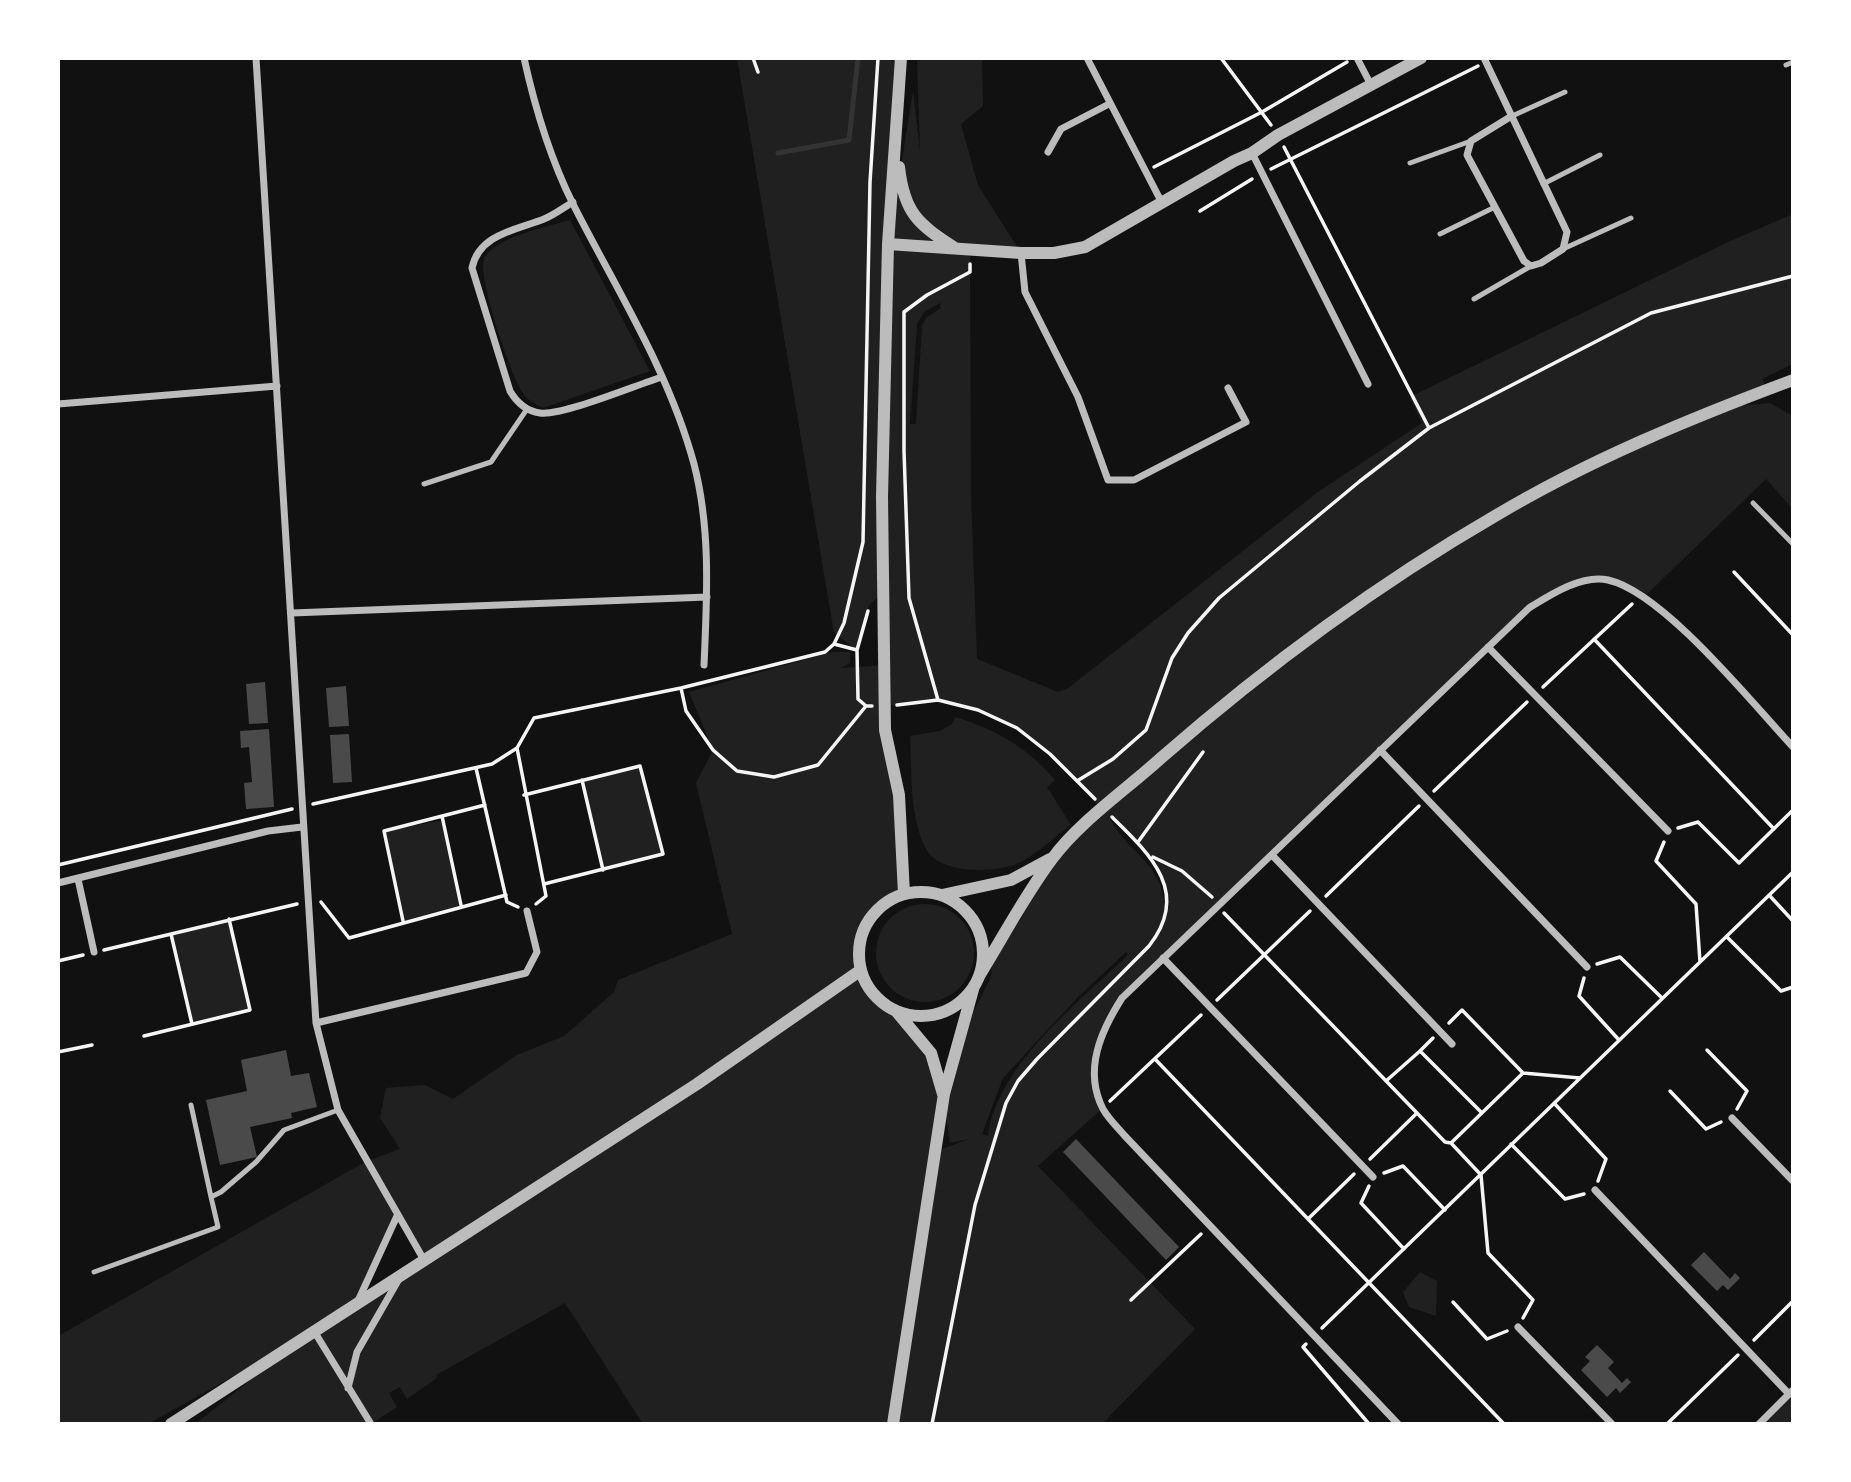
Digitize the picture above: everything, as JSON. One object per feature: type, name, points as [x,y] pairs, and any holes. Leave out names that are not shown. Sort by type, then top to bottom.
[{"type":"street","points":[[257,58],[316,1023],[338,1110],[424,1260]]},
{"type":"street","points":[[524,58],[548,146],[573,202],[620,289],[662,376],[676,408],[695,466],[706,537],[704,665]]},
{"type":"street","points":[[901,58],[888,244],[882,497],[885,730],[899,795],[904,894]]},
{"type":"street","points":[[1087,58],[1163,204]]},
{"type":"street","points":[[1356,58],[1370,83]]},
{"type":"street","points":[[888,244],[1021,253],[1054,253],[1085,247],[1370,83],[1422,58]]},
{"type":"street","points":[[1485,60],[1567,232],[1563,249],[1531,266],[1524,261],[1467,155],[1471,141],[1510,117]]},
{"type":"street","points":[[1048,152],[1061,129],[1109,104]]},
{"type":"street","points":[[895,136],[902,196],[919,222],[964,251]]},
{"type":"street","points":[[1252,153],[1368,384]]},
{"type":"street","points":[[573,202],[548,218],[494,237],[482,245],[475,257],[472,268],[510,391],[517,402],[527,409],[550,414],[662,376]]},
{"type":"street","points":[[1021,253],[1025,292],[1079,397],[1108,480],[1134,480],[1246,422],[1228,388]]},
{"type":"street","points":[[895,1010],[920,1016],[945,1011],[966,996],[1053,858],[1194,729],[1293,650],[1373,594],[1496,515],[1604,459],[1721,407],[1793,380]]},
{"type":"street","points":[[58,404],[277,386]]},
{"type":"street","points":[[1398,1424],[1124,1135],[1103,1108],[1095,1060],[1105,1023],[1122,998],[1529,608],[1566,585],[1606,579],[1662,608],[1793,747]]},
{"type":"street","points":[[292,613],[707,597]]},
{"type":"street","points":[[1488,647],[1668,831]]},
{"type":"street","points":[[1380,750],[1587,967]]},
{"type":"street","points":[[58,883],[268,831],[302,827]]},
{"type":"street","points":[[1272,855],[1452,1044]]},
{"type":"street","points":[[944,1094],[931,1053],[895,1010],[872,991],[861,970],[859,956],[866,926],[881,907],[904,894],[923,892],[942,895],[1012,880],[1053,858]]},
{"type":"street","points":[[78,879],[94,953]]},
{"type":"street","points":[[894,1423],[944,1094],[977,981],[983,948],[980,934],[965,910],[942,895]]},
{"type":"street","points":[[316,1023],[526,972],[537,952],[527,911]]},
{"type":"street","points":[[1163,958],[1373,1177]]},
{"type":"street","points":[[171,1424],[696,1084],[861,970]]},
{"type":"street","points":[[1732,1118],[1793,1181]]},
{"type":"street","points":[[1595,1190],[1745,1348],[1791,1392],[1759,1424]]},
{"type":"street","points":[[357,1304],[397,1216]]},
{"type":"street","points":[[348,1388],[358,1352],[402,1276]]},
{"type":"street","points":[[1518,1327],[1612,1424]]},
{"type":"street","points":[[314,1331],[371,1424]]},
{"type":"lane","points":[[1786,65],[1793,62]]},
{"type":"lane","points":[[1510,117],[1565,92]]},
{"type":"lane","points":[[1410,163],[1471,141]]},
{"type":"lane","points":[[1543,184],[1600,155]]},
{"type":"lane","points":[[1440,234],[1495,207]]},
{"type":"lane","points":[[1563,249],[1631,218]]},
{"type":"lane","points":[[1474,299],[1531,266]]},
{"type":"lane","points":[[424,484],[491,462],[527,409]]},
{"type":"lane","points":[[1753,503],[1793,544]]},
{"type":"lane","points":[[94,1272],[218,1227],[191,1105]]},
{"type":"lane","points":[[211,1196],[221,1192],[256,1162],[284,1130],[338,1110]]},
{"type":"path","points":[[753,58],[758,72]]},
{"type":"path","points":[[58,865],[492,764],[517,748],[534,718],[681,688],[825,652],[834,645],[845,623],[863,542],[870,182],[878,58]]},
{"type":"path","points":[[1221,58],[1243,92],[1262,112],[1278,135],[1429,428]]},
{"type":"path","points":[[1146,172],[1262,112],[1356,58]]},
{"type":"path","points":[[1200,211],[1262,173],[1485,60]]},
{"type":"path","points":[[938,700],[909,598],[904,451],[904,312],[927,295],[970,272],[964,251]]},
{"type":"path","points":[[1077,781],[1113,759],[1146,730],[1172,658],[1188,633],[1219,598],[1360,481],[1429,428],[1651,313],[1793,276]]},
{"type":"path","points":[[1734,572],[1793,635]]},
{"type":"path","points":[[1103,1108],[1641,595]]},
{"type":"path","points":[[869,605],[857,650],[858,699],[866,706],[877,706]]},
{"type":"path","points":[[1594,639],[1774,829]]},
{"type":"path","points":[[834,645],[857,650]]},
{"type":"path","points":[[681,688],[686,711],[713,750],[737,771],[774,777],[818,765],[866,706]]},
{"type":"path","points":[[888,706],[938,700],[978,710],[1017,728],[1050,754],[1153,857],[1182,870],[1219,905],[1445,1142],[1451,1143],[1481,1175],[1488,1253],[1533,1300],[1518,1327],[1487,1339],[1453,1302]]},
{"type":"path","points":[[476,768],[508,902],[527,911],[546,897],[524,795],[517,748]]},
{"type":"path","points":[[1138,842],[1203,752]]},
{"type":"path","points":[[524,795],[640,766],[663,854],[544,884]]},
{"type":"path","points":[[582,780],[603,870]]},
{"type":"path","points":[[403,921],[384,831],[485,805]]},
{"type":"path","points":[[1700,962],[1696,904],[1656,861],[1668,831],[1698,822],[1739,863],[1793,810]]},
{"type":"path","points":[[442,816],[461,905]]},
{"type":"path","points":[[932,1424],[975,1205],[1006,1103],[1018,1081],[1037,1059],[1162,930],[1169,911],[1153,857]]},
{"type":"path","points":[[1369,1424],[1303,1347],[1793,872]]},
{"type":"path","points":[[58,961],[319,899],[349,938],[506,895]]},
{"type":"path","points":[[1769,895],[1793,921]]},
{"type":"path","points":[[144,1036],[250,1010],[229,919]]},
{"type":"path","points":[[171,934],[192,1024]]},
{"type":"path","points":[[1727,936],[1782,991],[1793,987]]},
{"type":"path","points":[[1619,1040],[1579,996],[1587,967],[1620,957],[1662,999]]},
{"type":"path","points":[[1386,1081],[1462,1010],[1523,1073],[1580,1078]]},
{"type":"path","points":[[58,1052],[92,1045]]},
{"type":"path","points":[[1420,1051],[1482,1113]]},
{"type":"path","points":[[1670,1091],[1706,1129],[1732,1118],[1747,1091],[1707,1051]]},
{"type":"path","points":[[1154,1059],[1504,1424]]},
{"type":"path","points":[[1451,1143],[1523,1073]]},
{"type":"path","points":[[1511,1144],[1564,1199],[1595,1190],[1605,1159],[1554,1103]]},
{"type":"path","points":[[1404,1250],[1361,1203],[1373,1177],[1403,1166],[1446,1210]]},
{"type":"path","points":[[1131,1300],[1210,1225]]},
{"type":"path","points":[[1667,1424],[1793,1301]]},
{"type":"shaded area","points":[[737,58],[901,58],[890,234],[913,91],[920,151],[917,58],[982,58],[983,106],[961,124],[978,185],[1021,253],[970,252],[971,495],[977,659],[1058,692],[1067,689],[1318,492],[1422,423],[1410,397],[1728,242],[1793,214],[1793,364],[1762,379],[1767,390],[1725,407],[1770,403],[1793,416],[1793,509],[1766,479],[1644,597],[1606,579],[1566,585],[1529,608],[1122,998],[1095,1060],[1103,1108],[1038,1166],[1195,1329],[1102,1424],[643,1424],[565,1303],[436,1375],[437,1378],[407,1399],[400,1387],[389,1393],[397,1407],[371,1424],[195,1424],[309,1334],[148,1424],[58,1424],[58,1336],[365,1162],[400,1149],[380,1118],[386,1088],[425,1085],[453,1099],[517,1055],[564,1036],[614,992],[618,980],[732,934],[696,783],[713,750],[689,692],[832,652],[850,652],[850,663],[841,668],[886,665],[884,591],[869,605],[857,650],[834,633]],"holes":[[[940,303],[941,308],[926,318],[922,326],[916,424],[910,424],[917,324],[924,312]],[[938,700],[990,717],[1030,740],[1065,770],[1102,810],[1053,858],[1020,921],[993,946],[991,977],[975,1009],[960,1021],[940,1082],[929,1051],[899,1013],[870,986],[859,958],[863,935],[874,915],[884,905],[904,894],[899,795],[888,706]],[[1109,817],[1144,851],[1162,878],[1167,892],[1168,908],[1164,924],[1161,887],[1147,863],[1127,843]],[[1126,952],[1128,955],[1065,1014],[1023,1060],[1007,1084],[995,1110],[988,1136],[982,1134],[1003,1078],[1078,997]],[[944,1102],[950,1143],[969,1139],[937,1151]],[[397,1217],[424,1260],[358,1303]]]},
{"type":"shaded area","points":[[570,220],[650,371],[543,408],[525,396],[512,371],[490,306],[483,269],[484,259],[490,251],[510,239]]},
{"type":"shaded area","points":[[955,717],[984,727],[1010,741],[1033,758],[1055,780],[1047,787],[1071,825],[1014,865],[978,870],[952,867],[931,856],[925,847],[916,821],[912,792],[910,736],[940,731],[952,724]]},
{"type":"shaded area","points":[[640,766],[663,854],[603,870],[582,780]]},
{"type":"shaded area","points":[[444,820],[461,905],[403,921],[384,831]]},
{"type":"shaded area","points":[[925,904],[944,908],[960,918],[970,934],[974,953],[970,972],[960,988],[944,998],[925,1002],[906,998],[890,988],[880,972],[876,953],[880,934],[890,918],[906,908]]},
{"type":"shaded area","points":[[229,919],[250,1010],[192,1024],[171,934]]},
{"type":"shaded area","points":[[1420,1272],[1437,1281],[1436,1316],[1409,1307],[1403,1292]]},
{"type":"shaded area","points":[[1793,1390],[1793,1424],[1762,1424]]},
{"type":"building","points":[[265,682],[268,723],[249,724],[246,684]]},
{"type":"building","points":[[346,686],[349,726],[329,727],[326,688]]},
{"type":"building","points":[[269,729],[274,807],[246,809],[244,783],[252,782],[249,747],[241,748],[240,731]]},
{"type":"building","points":[[349,734],[352,782],[333,783],[330,735]]},
{"type":"building","points":[[286,1050],[291,1076],[309,1073],[317,1107],[291,1113],[292,1118],[250,1127],[257,1157],[220,1165],[206,1100],[247,1091],[241,1060]]},
{"type":"building","points":[[1076,1139],[1179,1247],[1166,1260],[1063,1152]]},
{"type":"building","points":[[1704,1252],[1730,1279],[1735,1273],[1740,1278],[1728,1290],[1723,1285],[1717,1291],[1691,1265]]},
{"type":"building","points":[[1597,1345],[1614,1362],[1608,1368],[1622,1383],[1627,1378],[1631,1382],[1620,1393],[1616,1388],[1607,1397],[1581,1370],[1590,1361],[1585,1357]]},
{"type":"waterway","points":[[778,153],[849,140],[858,58]]}]
